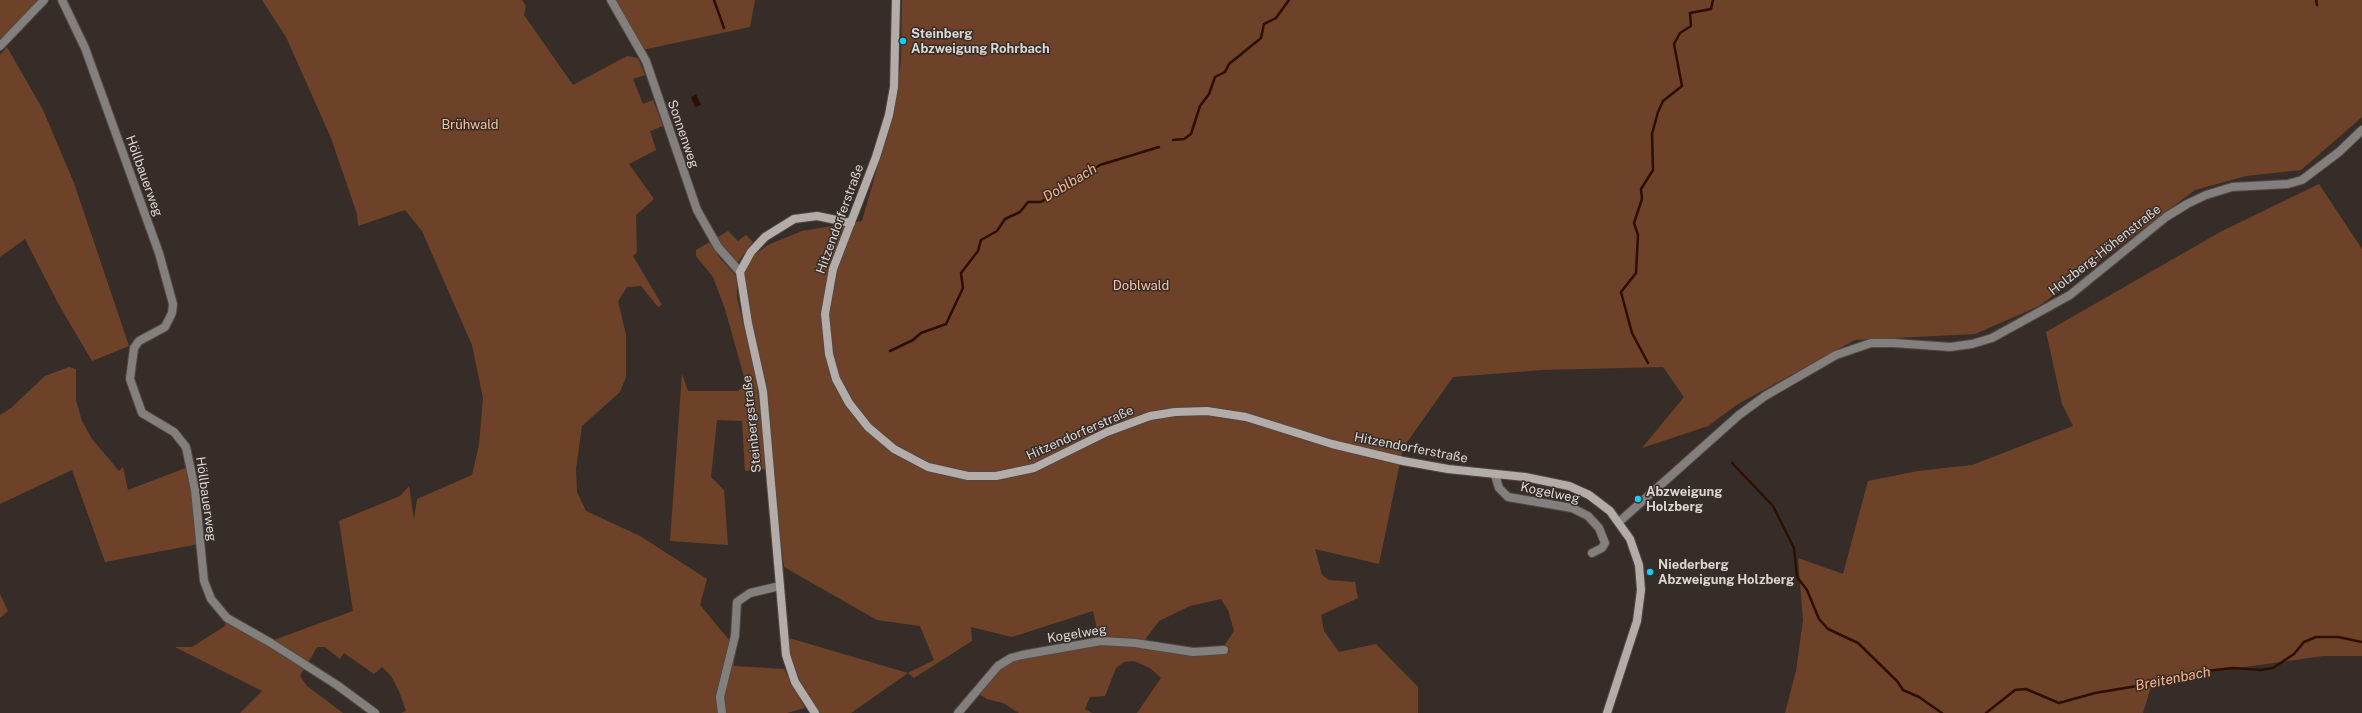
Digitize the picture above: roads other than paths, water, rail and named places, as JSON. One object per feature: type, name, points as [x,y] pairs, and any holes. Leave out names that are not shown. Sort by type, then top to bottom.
[{"type":"main road","name":"Hitzendorferstraße","points":[[896,0],[894,87],[889,115],[876,157],[833,269],[826,300],[826,339],[832,368],[849,403],[868,427],[894,449],[928,467],[968,476],[1013,473],[1045,464],[1107,432],[1137,420],[1162,413],[1207,411],[1246,417],[1380,456],[1448,469],[1524,477],[1569,486],[1600,502],[1619,522],[1636,553],[1640,565],[1640,605],[1632,641],[1607,713]]},
{"type":"main road","points":[[740,272],[751,252],[765,237],[794,219],[817,216],[851,223]]},
{"type":"main road","name":"Steinbergstraße","points":[[740,272],[748,324],[762,391],[786,655],[795,682],[808,705],[815,713]]},
{"type":"street","points":[[0,46],[44,0]]},
{"type":"street","name":"Höllbauerweg","points":[[62,0],[85,48],[159,254],[173,304],[172,313],[165,327],[139,342],[134,348],[130,379],[142,413],[174,432],[186,447],[195,490],[204,581],[209,594],[217,608],[226,618],[276,646],[337,685],[375,713]]},
{"type":"street","name":"Sonnenweg","points":[[611,0],[646,61],[697,210],[718,247],[740,272]]},
{"type":"street","name":"Holzberg-Höhenstraße","points":[[1619,522],[1739,414],[1785,384],[1836,355],[1871,344],[1894,343],[1950,347],[1972,344],[1992,338],[2070,295],[2160,222],[2187,204],[2206,195],[2232,187],[2288,184],[2302,180],[2327,162],[2362,130]]},
{"type":"street","name":"Kogelweg","points":[[1494,475],[1499,488],[1508,497],[1567,506],[1588,516],[1599,528],[1605,543],[1602,548],[1592,553]]},
{"type":"street","points":[[722,713],[720,697],[722,679],[735,636],[738,602],[750,593],[780,586]]},
{"type":"street","name":"Kogelweg","points":[[958,713],[998,666],[1011,658],[1022,655],[1106,641],[1135,642],[1192,652],[1224,650]]},
{"type":"waterway","points":[[714,0],[724,28]]},
{"type":"waterway","name":"Doblbach","points":[[1173,140],[1184,139],[1191,134],[1200,106],[1209,94],[1215,77],[1225,72],[1229,64],[1261,38],[1264,24],[1276,18],[1289,0]]},
{"type":"waterway","points":[[1648,363],[1632,333],[1621,292],[1636,273],[1638,235],[1634,223],[1642,199],[1641,189],[1653,170],[1652,134],[1658,112],[1663,101],[1682,86],[1674,44],[1680,33],[1691,26],[1690,13],[1711,9],[1713,0]]},
{"type":"waterway","points":[[2316,0],[2317,5]]},
{"type":"waterway","name":"Doblbach","points":[[890,351],[913,340],[921,333],[946,324],[963,288],[961,273],[978,251],[981,240],[997,231],[1005,219],[1020,212],[1028,202],[1041,202],[1100,165],[1159,147]]},
{"type":"waterway","name":"Breitenbach","points":[[1732,463],[1773,506],[1794,548],[1797,577],[1807,590],[1819,619],[1828,629],[1858,643],[1897,681],[1903,690],[1919,697],[1942,713]]},
{"type":"waterway","name":"Breitenbach","points":[[1986,713],[2015,690],[2026,689],[2059,703],[2095,693],[2179,679],[2206,671],[2233,668],[2261,670],[2273,668],[2294,654],[2304,642],[2316,637],[2338,637],[2362,642]]},
{"type":"place","name":"Steinberg Abzweigung Rohrbach","points":[[903,41]]},
{"type":"place","name":"Abzweigung Holzberg","points":[[1638,499]]},
{"type":"place","name":"Niederberg Abzweigung Holzberg","points":[[1650,572]]},
{"type":"park label","name":"Brühwald","points":[[470,125]]},
{"type":"park label","name":"Doblwald","points":[[1141,286]]}]
